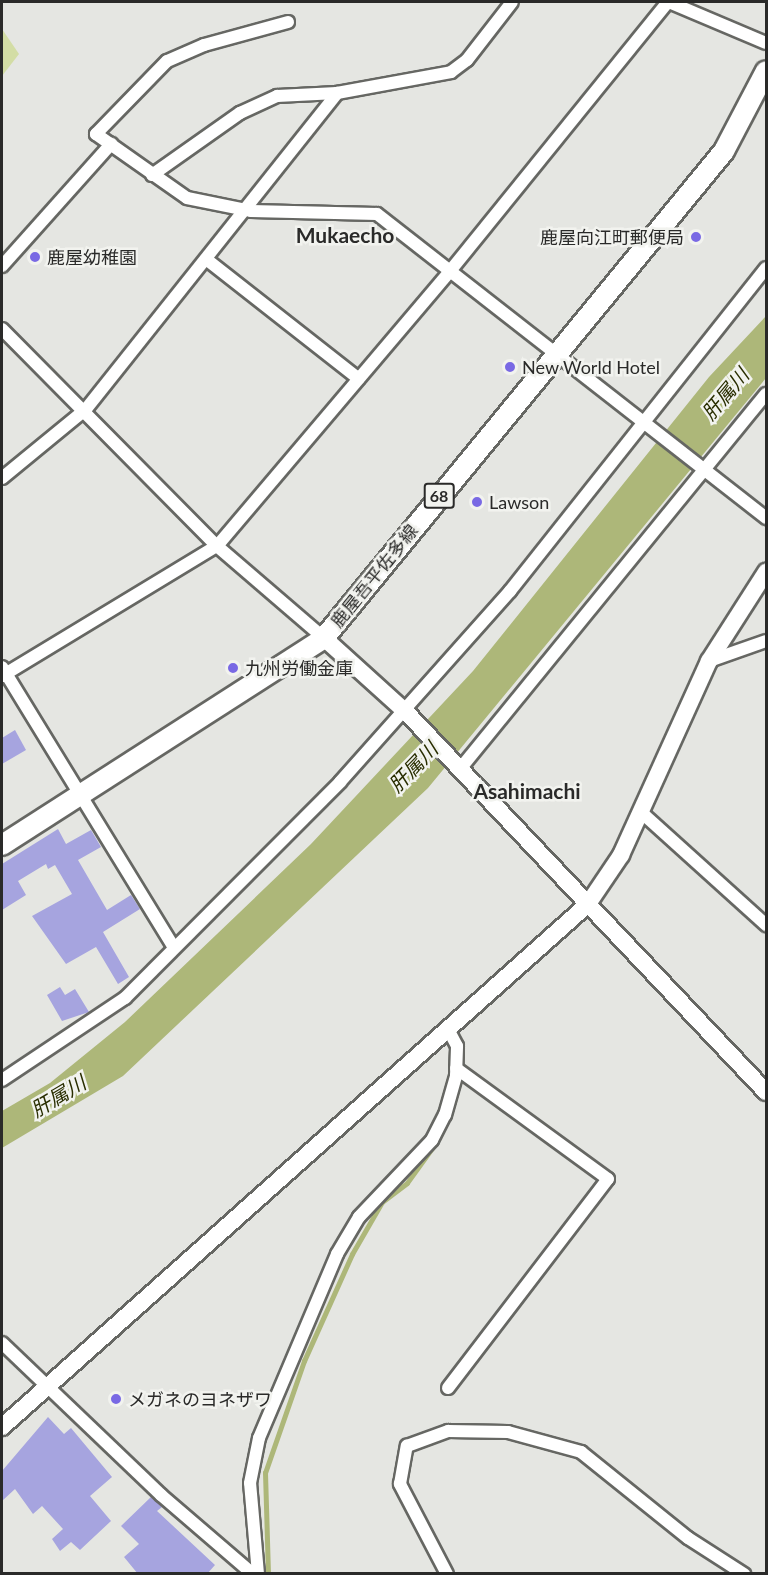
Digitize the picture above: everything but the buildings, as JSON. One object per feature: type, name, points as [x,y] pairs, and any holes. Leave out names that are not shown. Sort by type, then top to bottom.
[{"type":"main road","name":"鹿屋吾平佐多線","points":[[2,844],[324,638],[724,151],[766,71]]},
{"type":"street","points":[[152,175],[240,113],[277,96],[337,93],[451,72],[467,60],[512,2]]},
{"type":"street","points":[[172,944],[77,796],[3,672],[217,546],[450,272],[668,2],[766,43]]},
{"type":"street","points":[[288,22],[204,45],[167,61],[96,134],[187,198],[245,210],[377,214],[646,427],[766,518]]},
{"type":"street","points":[[2,478],[86,410],[337,93]]},
{"type":"street","points":[[2,266],[111,144]]},
{"type":"street","points":[[206,259],[359,379]]},
{"type":"street","points":[[2,1080],[124,998],[172,944],[340,782],[510,591],[646,427],[766,268]]},
{"type":"street","points":[[2,329],[86,410],[217,546],[324,638],[404,711],[766,1092]]},
{"type":"street","points":[[457,765],[766,394]]},
{"type":"street","points":[[2,1427],[450,1033],[588,904],[621,855],[709,661],[766,572]]},
{"type":"street","points":[[709,661],[766,641]]},
{"type":"street","points":[[641,812],[766,925]]},
{"type":"street","points":[[258,1574],[250,1483],[259,1438],[290,1354],[359,1217],[432,1140],[445,1115],[456,1068],[457,1046],[450,1033]]},
{"type":"street","points":[[448,1388],[608,1179],[456,1068]]},
{"type":"street","points":[[2,1343],[47,1387],[253,1574]]},
{"type":"street","points":[[447,1574],[400,1484],[407,1446],[448,1431],[508,1432],[581,1452],[688,1538],[744,1574]]},
{"type":"shaded area","points":[[2,29],[19,54],[2,76]]},
{"type":"water","name":"肝属川","points":[[766,316],[766,378],[428,788],[123,1076],[2,1148],[2,1111],[50,1083],[125,1022],[311,844],[473,671],[709,377]]},
{"type":"waterway","points":[[268,1574],[265,1473],[304,1361],[352,1254],[382,1202],[407,1183],[435,1144]]},
{"type":"place","name":"鹿屋向江町郵便局","points":[[696,237]]},
{"type":"place","name":"鹿屋幼稚園","points":[[35,257]]},
{"type":"place","name":"New World Hotel","points":[[510,367]]},
{"type":"place","name":"Lawson","points":[[477,502]]},
{"type":"place","name":"九州労働金庫","points":[[233,668]]},
{"type":"place","name":"メガネのヨネザワ","points":[[116,1399]]},
{"type":"district","name":"Mukaecho","points":[[345,235]]},
{"type":"district","name":"Asahimachi","points":[[527,791]]}]
